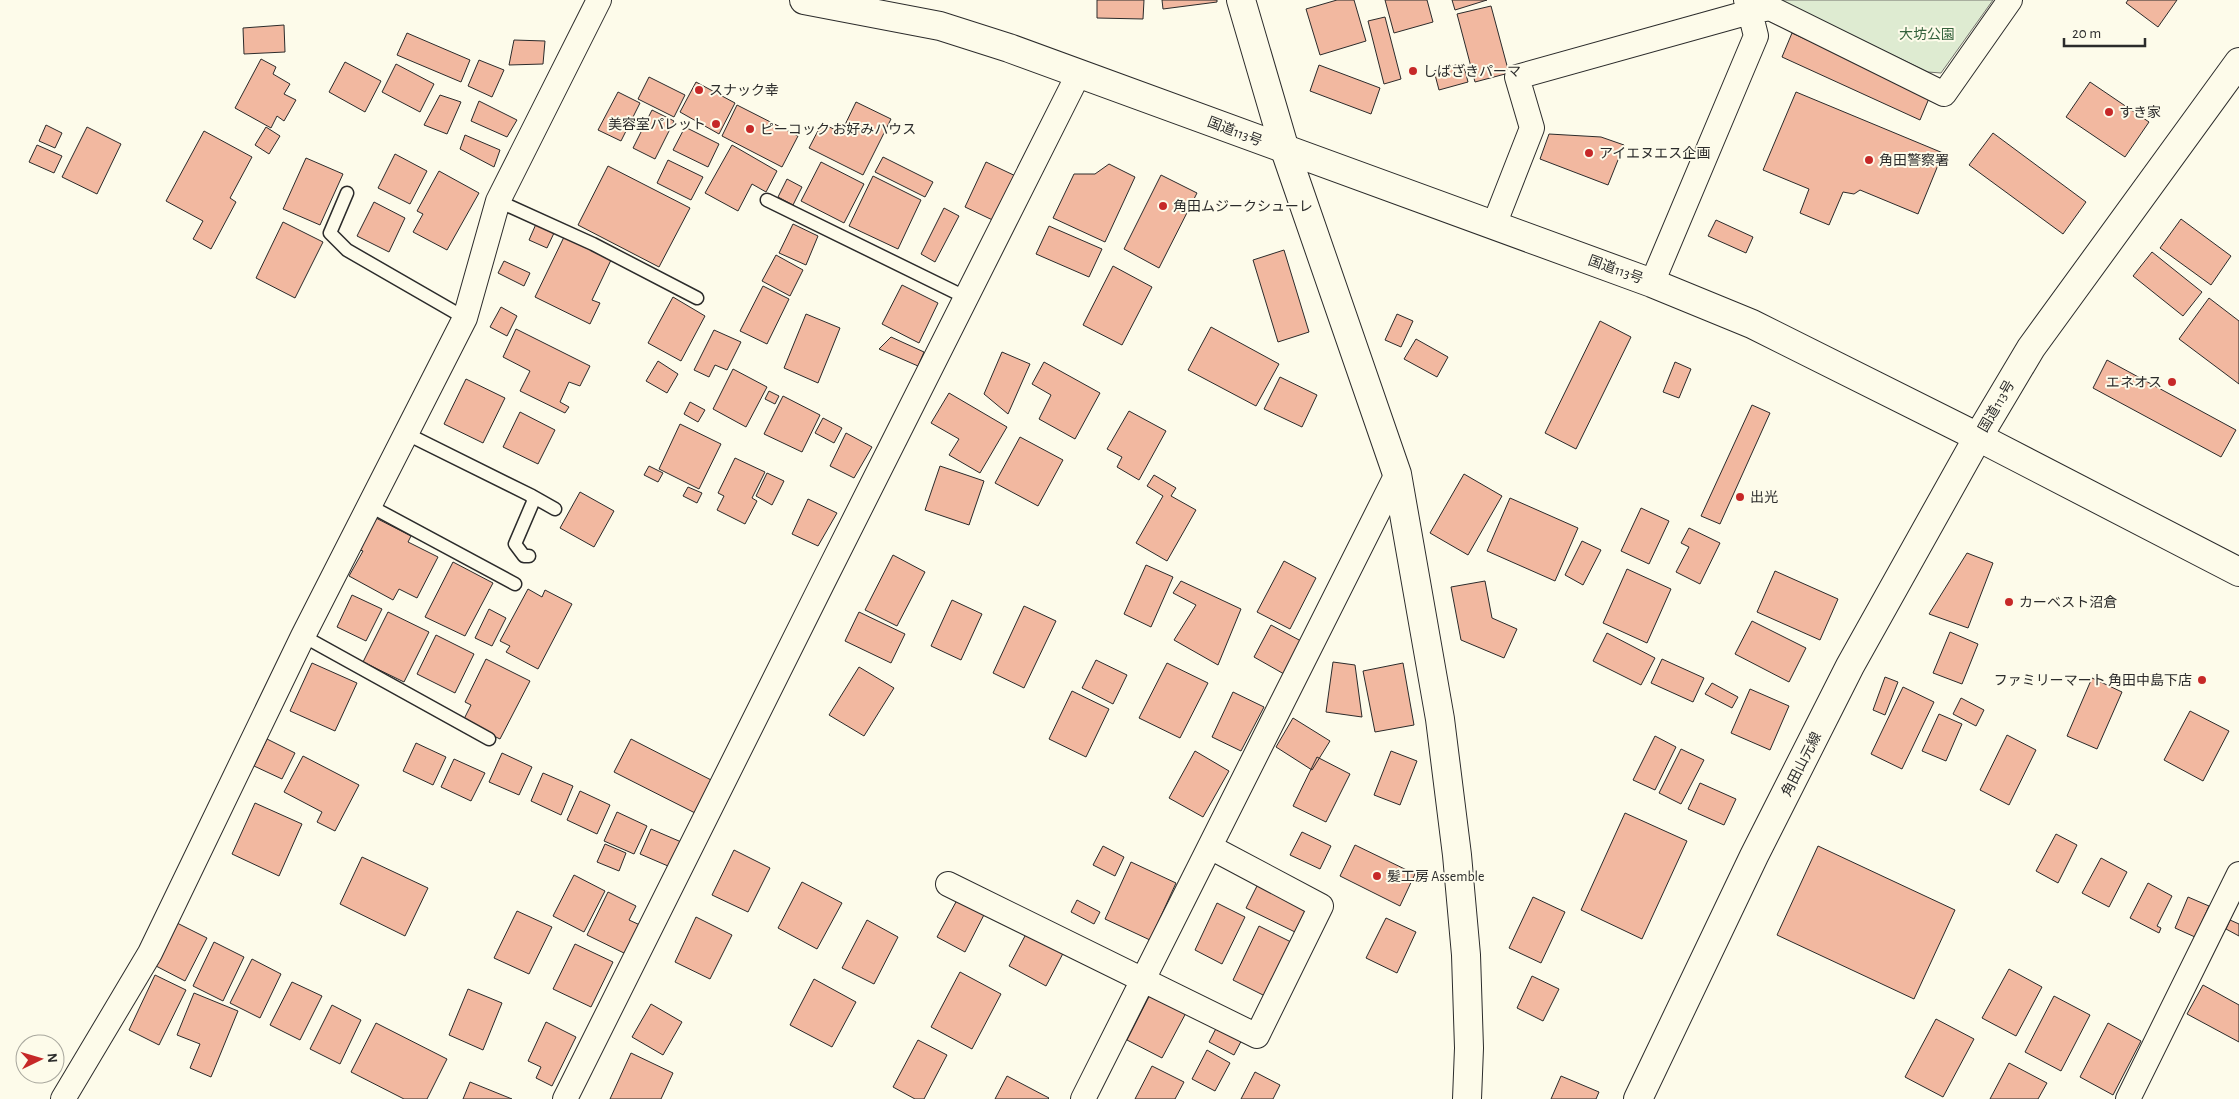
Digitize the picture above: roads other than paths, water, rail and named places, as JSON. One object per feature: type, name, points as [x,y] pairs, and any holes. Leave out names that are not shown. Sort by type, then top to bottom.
[{"type":"main road","name":"国道113号","points":[[804,0],[940,26],[1079,73],[1652,283],[1752,324],[1978,437],[2031,348],[2239,62]]},
{"type":"main road","points":[[1241,0],[1285,150],[1397,474],[1440,720],[1457,855],[1466,955],[1469,1048],[1467,1099]]},
{"type":"main road","points":[[1978,437],[2239,572]]},
{"type":"main road","name":"角田山元線","points":[[1638,1099],[1754,856],[1850,666],[1978,437]]},
{"type":"street","points":[[63,1099],[150,954],[303,636],[466,318],[498,201],[599,0]]},
{"type":"street","points":[[1494,225],[1532,128],[1517,77],[1748,6],[1770,8],[1944,94],[2010,0]]},
{"type":"street","points":[[1652,283],[1756,36],[1748,6]]},
{"type":"street","points":[[565,1099],[728,776],[965,297],[1079,73]]},
{"type":"street","points":[[1083,1099],[1397,474]]},
{"type":"street","points":[[948,884],[1257,1036],[1321,906],[1210,847]]},
{"type":"street","points":[[2128,1099],[2239,874]]},
{"type":"lane","points":[[348,193],[330,233],[348,250],[466,318]]},
{"type":"lane","points":[[767,200],[965,297]]},
{"type":"lane","points":[[498,201],[593,244],[697,298]]},
{"type":"lane","points":[[407,434],[555,509]]},
{"type":"lane","points":[[530,556],[524,556],[515,544],[533,502],[532,496]]},
{"type":"lane","points":[[370,506],[515,584]]},
{"type":"lane","points":[[303,636],[489,739]]},
{"type":"place","name":"しばざきパーマ","points":[[1413,71]]},
{"type":"place","name":"スナック幸","points":[[699,90]]},
{"type":"place","name":"すき家","points":[[2109,112]]},
{"type":"place","name":"美容室パレット","points":[[716,124]]},
{"type":"place","name":"ピーコック お好みハウス","points":[[750,129]]},
{"type":"place","name":"アイエヌエス企画","points":[[1589,153]]},
{"type":"place","name":"角田警察署","points":[[1869,160]]},
{"type":"place","name":"角田ムジークシューレ","points":[[1163,206]]},
{"type":"place","name":"エネオス","points":[[2172,382]]},
{"type":"place","name":"出光","points":[[1740,497]]},
{"type":"place","name":"カーベスト沼倉","points":[[2009,602]]},
{"type":"place","name":"ファミリーマート 角田中島下店","points":[[2202,680]]},
{"type":"place","name":"髪工房 Assemble","points":[[1377,876]]},
{"type":"park label","name":"大坊公園","points":[[1927,34]]}]
